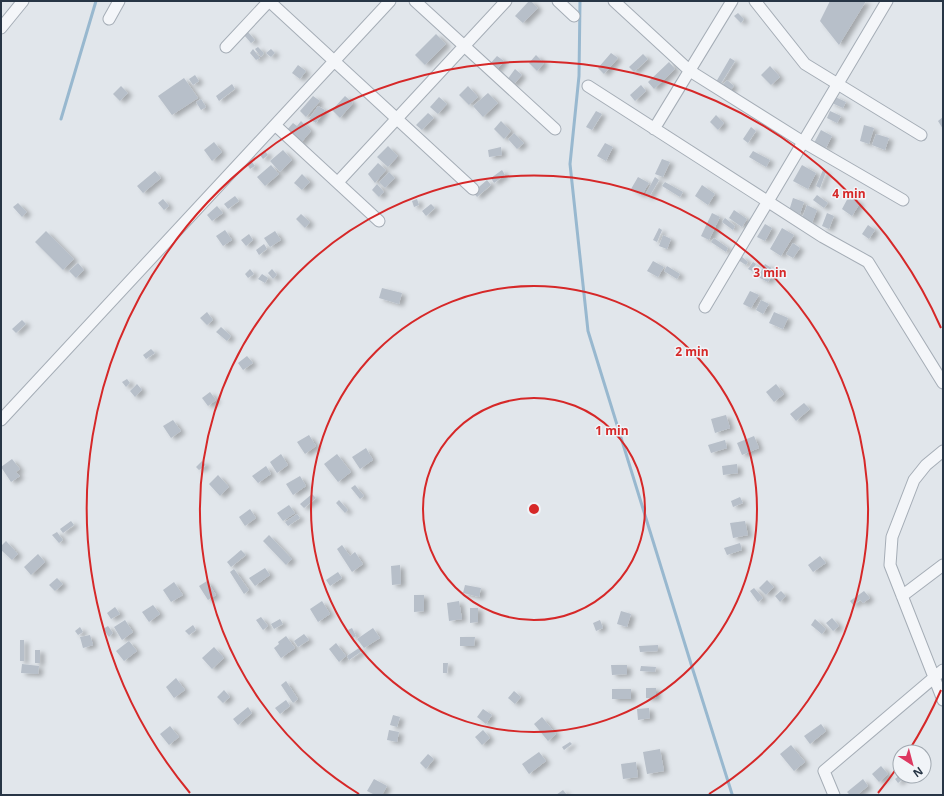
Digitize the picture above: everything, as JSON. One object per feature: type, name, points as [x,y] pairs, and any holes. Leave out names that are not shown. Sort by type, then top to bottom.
[{"type":"street","points":[[1,28],[23,1]]},
{"type":"street","points":[[108,19],[119,1]]},
{"type":"street","points":[[226,46],[269,1],[473,189]]},
{"type":"street","points":[[1,420],[390,1]]},
{"type":"street","points":[[415,1],[555,130]]},
{"type":"street","points":[[338,182],[506,1]]},
{"type":"street","points":[[558,1],[574,16]]},
{"type":"street","points":[[614,1],[690,70],[803,142],[903,200]]},
{"type":"street","points":[[654,129],[732,1]]},
{"type":"street","points":[[755,1],[805,64],[921,135]]},
{"type":"street","points":[[705,307],[887,1]]},
{"type":"street","points":[[588,86],[823,237],[868,262],[943,383]]},
{"type":"street","points":[[275,125],[380,221]]},
{"type":"street","points":[[943,451],[926,465],[914,480],[892,536],[890,565],[902,596],[939,674],[943,700]]},
{"type":"street","points":[[902,596],[943,565]]},
{"type":"street","points":[[834,795],[824,771],[939,674]]},
{"type":"building","points":[[529,1],[531,1],[538,8],[523,23],[515,16]]},
{"type":"building","points":[[830,1],[866,1],[839,45],[820,21]]},
{"type":"building","points":[[738,13],[744,19],[741,23],[734,16]]},
{"type":"building","points":[[248,32],[255,40],[251,43],[244,35]]},
{"type":"building","points":[[436,34],[446,44],[425,65],[415,55]]},
{"type":"building","points":[[258,47],[264,53],[261,57],[255,49]]},
{"type":"building","points":[[253,49],[260,58],[256,60],[250,53]]},
{"type":"building","points":[[271,49],[275,53],[271,57],[266,53]]},
{"type":"building","points":[[611,53],[618,58],[604,74],[598,68]]},
{"type":"building","points":[[643,54],[648,59],[634,72],[629,67]]},
{"type":"building","points":[[536,55],[544,63],[537,71],[529,63]]},
{"type":"building","points":[[497,56],[504,61],[495,72],[488,66]]},
{"type":"building","points":[[730,58],[735,61],[720,85],[716,82]]},
{"type":"building","points":[[669,62],[675,69],[654,89],[648,82]]},
{"type":"building","points":[[298,65],[306,71],[300,79],[292,73]]},
{"type":"building","points":[[770,66],[780,77],[771,85],[761,75]]},
{"type":"building","points":[[515,69],[522,75],[513,85],[507,80]]},
{"type":"building","points":[[195,75],[199,81],[193,85],[189,79]]},
{"type":"building","points":[[184,78],[198,98],[172,115],[158,96]]},
{"type":"building","points":[[727,80],[734,86],[728,93],[721,87]]},
{"type":"building","points":[[232,84],[235,89],[219,101],[216,96]]},
{"type":"building","points":[[641,85],[646,91],[635,101],[630,95]]},
{"type":"building","points":[[121,86],[128,93],[120,101],[113,94]]},
{"type":"building","points":[[468,86],[478,97],[469,105],[459,95]]},
{"type":"building","points":[[488,93],[498,103],[483,117],[473,106]]},
{"type":"building","points":[[313,96],[320,101],[306,117],[300,111]]},
{"type":"building","points":[[345,96],[353,103],[340,118],[332,110]]},
{"type":"building","points":[[833,96],[846,102],[843,108],[830,102]]},
{"type":"building","points":[[439,97],[447,104],[438,114],[430,107]]},
{"type":"building","points":[[201,99],[206,107],[201,110],[196,102]]},
{"type":"building","points":[[318,106],[325,110],[316,123],[309,119]]},
{"type":"building","points":[[596,111],[602,114],[592,130],[586,127]]},
{"type":"building","points":[[830,111],[841,116],[837,123],[827,118]]},
{"type":"building","points":[[428,113],[434,118],[422,130],[416,125]]},
{"type":"building","points":[[716,115],[724,123],[718,130],[710,122]]},
{"type":"building","points":[[943,117],[943,129],[938,121]]},
{"type":"building","points":[[301,121],[311,131],[300,144],[286,131],[293,123],[297,126]]},
{"type":"building","points":[[501,121],[511,131],[504,139],[494,129]]},
{"type":"building","points":[[864,125],[874,128],[869,144],[860,141]]},
{"type":"building","points":[[751,127],[756,131],[748,143],[743,139]]},
{"type":"building","points":[[821,130],[832,136],[826,148],[814,143]]},
{"type":"building","points":[[514,133],[524,143],[517,149],[508,139]]},
{"type":"building","points":[[876,134],[889,138],[885,150],[872,145]]},
{"type":"building","points":[[214,142],[222,152],[212,161],[204,150]]},
{"type":"building","points":[[605,143],[613,147],[606,161],[597,156]]},
{"type":"building","points":[[388,146],[398,156],[388,167],[377,157]]},
{"type":"building","points":[[501,147],[502,155],[489,157],[488,150]]},
{"type":"building","points":[[283,150],[292,160],[280,172],[270,161]]},
{"type":"building","points":[[265,151],[268,155],[263,159],[260,155]]},
{"type":"building","points":[[753,151],[770,160],[766,167],[749,157]]},
{"type":"building","points":[[662,159],[670,162],[663,177],[655,174]]},
{"type":"building","points":[[252,162],[255,166],[250,169],[247,164]]},
{"type":"building","points":[[378,163],[386,170],[375,183],[368,174]]},
{"type":"building","points":[[271,165],[279,174],[265,186],[257,177]]},
{"type":"building","points":[[802,165],[816,173],[808,189],[793,181]]},
{"type":"building","points":[[502,170],[505,175],[494,183],[491,178]]},
{"type":"building","points":[[823,170],[826,172],[820,188],[816,186]]},
{"type":"building","points":[[155,171],[161,178],[143,193],[137,186]]},
{"type":"building","points":[[389,172],[395,178],[385,188],[379,182]]},
{"type":"building","points":[[302,174],[310,182],[302,190],[294,183]]},
{"type":"building","points":[[638,177],[649,183],[642,195],[631,189]]},
{"type":"building","points":[[655,177],[659,180],[649,197],[645,195]]},
{"type":"building","points":[[487,180],[491,185],[477,197],[473,192]]},
{"type":"building","points":[[665,182],[683,192],[680,197],[662,186]]},
{"type":"building","points":[[377,184],[384,192],[379,197],[372,190]]},
{"type":"building","points":[[702,185],[715,194],[708,205],[695,196]]},
{"type":"building","points":[[817,195],[828,203],[824,208],[813,200]]},
{"type":"building","points":[[235,196],[239,201],[228,209],[224,204]]},
{"type":"building","points":[[849,196],[860,203],[852,216],[842,209]]},
{"type":"building","points":[[793,198],[804,202],[800,214],[789,211]]},
{"type":"building","points":[[163,199],[169,206],[164,210],[158,203]]},
{"type":"building","points":[[417,199],[419,205],[414,207],[412,201]]},
{"type":"building","points":[[18,203],[27,212],[22,217],[13,207]]},
{"type":"building","points":[[431,204],[435,208],[426,216],[422,211]]},
{"type":"building","points":[[807,205],[817,210],[812,223],[802,218]]},
{"type":"building","points":[[217,206],[223,213],[212,221],[207,215]]},
{"type":"building","points":[[734,210],[747,219],[742,227],[729,218]]},
{"type":"building","points":[[712,213],[720,217],[709,240],[701,236]]},
{"type":"building","points":[[827,213],[834,216],[829,229],[822,226]]},
{"type":"building","points":[[301,214],[310,222],[305,228],[296,219]]},
{"type":"building","points":[[725,218],[735,226],[733,230],[722,222]]},
{"type":"building","points":[[765,224],[772,228],[765,241],[757,237]]},
{"type":"building","points":[[868,225],[875,230],[869,239],[862,234]]},
{"type":"building","points":[[659,228],[662,230],[657,242],[653,240]]},
{"type":"building","points":[[782,228],[794,235],[781,256],[770,249]]},
{"type":"building","points":[[225,230],[232,240],[223,246],[216,236]]},
{"type":"building","points":[[46,231],[74,259],[63,270],[35,242]]},
{"type":"building","points":[[275,231],[281,240],[270,247],[264,238]]},
{"type":"building","points":[[249,234],[253,240],[246,246],[241,240]]},
{"type":"building","points":[[663,235],[671,239],[667,249],[659,246]]},
{"type":"building","points":[[714,238],[728,248],[726,252],[711,242]]},
{"type":"building","points":[[793,243],[800,248],[793,258],[786,254]]},
{"type":"building","points":[[264,244],[267,249],[259,255],[256,250]]},
{"type":"building","points":[[741,256],[748,262],[746,265],[738,260]]},
{"type":"building","points":[[653,261],[664,267],[658,277],[647,271]]},
{"type":"building","points":[[753,262],[756,264],[752,271],[748,269]]},
{"type":"building","points":[[78,263],[84,270],[76,278],[69,271]]},
{"type":"building","points":[[765,264],[775,270],[768,282],[758,277]]},
{"type":"building","points":[[667,266],[680,274],[677,279],[664,271]]},
{"type":"building","points":[[250,269],[254,274],[248,278],[245,274]]},
{"type":"building","points":[[272,269],[277,275],[273,279],[268,273]]},
{"type":"building","points":[[262,274],[268,278],[265,283],[258,279]]},
{"type":"building","points":[[382,288],[402,293],[399,304],[379,298]]},
{"type":"building","points":[[750,291],[759,295],[751,308],[743,304]]},
{"type":"building","points":[[761,300],[769,304],[763,314],[756,310]]},
{"type":"building","points":[[207,312],[213,320],[207,325],[200,318]]},
{"type":"building","points":[[774,312],[788,318],[783,329],[769,323]]},
{"type":"building","points":[[22,320],[26,324],[16,333],[12,329]]},
{"type":"building","points":[[221,327],[231,336],[227,341],[216,332]]},
{"type":"building","points":[[151,349],[155,353],[146,359],[143,355]]},
{"type":"building","points":[[247,356],[253,363],[243,370],[238,363]]},
{"type":"building","points":[[127,379],[130,383],[126,387],[122,382]]},
{"type":"building","points":[[137,384],[142,390],[135,397],[130,391]]},
{"type":"building","points":[[776,384],[784,394],[774,402],[766,392]]},
{"type":"building","points":[[210,392],[216,400],[208,406],[202,398]]},
{"type":"building","points":[[804,403],[810,409],[796,421],[790,414]]},
{"type":"building","points":[[726,415],[730,428],[715,433],[711,419]]},
{"type":"building","points":[[173,420],[181,431],[171,438],[163,426]]},
{"type":"building","points":[[309,435],[316,446],[305,454],[297,442]]},
{"type":"building","points":[[754,436],[759,448],[742,455],[737,443]]},
{"type":"building","points":[[725,440],[727,448],[711,453],[708,445]]},
{"type":"building","points":[[366,448],[373,460],[360,469],[352,457]]},
{"type":"building","points":[[281,454],[288,465],[277,473],[270,462]]},
{"type":"building","points":[[337,454],[351,472],[338,482],[324,464]]},
{"type":"building","points":[[12,459],[20,469],[16,472],[20,476],[11,482],[1,467]]},
{"type":"building","points":[[202,461],[206,465],[199,470],[196,467]]},
{"type":"building","points":[[737,464],[738,473],[723,475],[722,466]]},
{"type":"building","points":[[266,466],[271,474],[258,483],[252,476]]},
{"type":"building","points":[[218,475],[229,487],[220,496],[209,484]]},
{"type":"building","points":[[300,476],[306,486],[293,495],[286,484]]},
{"type":"building","points":[[355,485],[364,496],[360,499],[351,488]]},
{"type":"building","points":[[312,494],[316,498],[304,508],[300,504]]},
{"type":"building","points":[[740,497],[743,503],[733,507],[731,501]]},
{"type":"building","points":[[339,500],[348,510],[345,513],[336,503]]},
{"type":"building","points":[[289,505],[295,513],[283,521],[277,513]]},
{"type":"building","points":[[250,509],[256,518],[245,526],[239,517]]},
{"type":"building","points":[[297,514],[300,518],[288,526],[285,522]]},
{"type":"building","points":[[71,521],[74,525],[63,533],[60,529]]},
{"type":"building","points":[[745,521],[748,535],[733,538],[730,523]]},
{"type":"building","points":[[57,532],[63,540],[59,543],[52,535]]},
{"type":"building","points":[[269,535],[292,559],[286,565],[263,541]]},
{"type":"building","points":[[6,541],[18,554],[12,560],[1,550],[1,546]]},
{"type":"building","points":[[740,543],[742,550],[727,555],[724,548]]},
{"type":"building","points":[[342,545],[350,556],[355,552],[363,564],[352,572],[337,549]]},
{"type":"building","points":[[241,550],[246,555],[231,567],[227,562]]},
{"type":"building","points":[[38,554],[45,562],[31,575],[24,567]]},
{"type":"building","points":[[820,556],[826,563],[813,572],[808,565]]},
{"type":"building","points":[[400,565],[401,584],[392,585],[391,566]]},
{"type":"building","points":[[265,568],[270,575],[255,586],[249,578]]},
{"type":"building","points":[[234,569],[249,590],[244,594],[230,572]]},
{"type":"building","points":[[338,572],[342,578],[330,586],[326,580]]},
{"type":"building","points":[[57,578],[63,584],[55,591],[49,585]]},
{"type":"building","points":[[767,580],[774,587],[766,595],[759,588]]},
{"type":"building","points":[[207,581],[216,595],[208,600],[199,586]]},
{"type":"building","points":[[174,582],[183,595],[171,602],[163,590]]},
{"type":"building","points":[[465,585],[481,588],[479,597],[463,593]]},
{"type":"building","points":[[754,588],[763,598],[758,602],[750,591]]},
{"type":"building","points":[[781,591],[786,596],[780,602],[775,596]]},
{"type":"building","points":[[864,591],[870,598],[863,603],[860,600],[853,605],[850,601]]},
{"type":"building","points":[[414,595],[424,595],[424,611],[414,612]]},
{"type":"building","points":[[322,601],[330,614],[318,622],[310,609]]},
{"type":"building","points":[[459,601],[462,619],[449,621],[447,603]]},
{"type":"building","points":[[153,605],[160,614],[149,622],[142,612]]},
{"type":"building","points":[[115,607],[120,614],[111,619],[107,613]]},
{"type":"building","points":[[470,608],[478,608],[478,622],[470,623]]},
{"type":"building","points":[[621,611],[631,614],[627,627],[617,624]]},
{"type":"building","points":[[261,617],[268,626],[263,630],[256,620]]},
{"type":"building","points":[[832,618],[839,626],[833,631],[826,623]]},
{"type":"building","points":[[280,619],[283,624],[274,629],[271,624]]},
{"type":"building","points":[[815,619],[826,629],[822,634],[811,625]]},
{"type":"building","points":[[125,620],[133,632],[122,640],[114,627]]},
{"type":"building","points":[[600,620],[603,628],[596,631],[593,623]]},
{"type":"building","points":[[193,625],[196,630],[189,635],[185,631]]},
{"type":"building","points":[[108,626],[113,633],[109,637],[103,629]]},
{"type":"building","points":[[80,627],[83,632],[78,635],[75,631]]},
{"type":"building","points":[[352,628],[356,636],[353,638],[348,630]]},
{"type":"building","points":[[373,628],[380,638],[364,648],[357,639]]},
{"type":"building","points":[[304,634],[309,640],[298,647],[294,641]]},
{"type":"building","points":[[90,635],[93,645],[83,648],[80,637]]},
{"type":"building","points":[[286,636],[295,648],[281,658],[274,648],[279,644],[278,642]]},
{"type":"building","points":[[460,637],[475,637],[474,646],[460,646]]},
{"type":"building","points":[[20,640],[24,640],[24,661],[20,661]]},
{"type":"building","points":[[129,641],[137,651],[124,661],[116,651]]},
{"type":"building","points":[[336,643],[346,656],[339,662],[329,649]]},
{"type":"building","points":[[658,645],[658,651],[640,652],[639,646]]},
{"type":"building","points":[[214,647],[224,658],[212,669],[202,658]]},
{"type":"building","points":[[359,648],[362,651],[349,660],[347,656]]},
{"type":"building","points":[[35,650],[40,650],[40,663],[35,663]]},
{"type":"building","points":[[443,663],[448,663],[447,673],[443,673]]},
{"type":"building","points":[[22,664],[39,666],[38,674],[21,673]]},
{"type":"building","points":[[611,665],[627,665],[627,674],[612,675]]},
{"type":"building","points":[[641,666],[656,667],[655,672],[640,671]]},
{"type":"building","points":[[176,678],[185,690],[174,698],[166,687]]},
{"type":"building","points":[[286,681],[298,699],[293,703],[281,685]]},
{"type":"building","points":[[646,688],[656,688],[656,698],[646,698]]},
{"type":"building","points":[[612,689],[631,689],[631,699],[612,699]]},
{"type":"building","points":[[224,690],[230,697],[223,703],[217,697]]},
{"type":"building","points":[[514,691],[521,697],[515,704],[508,698]]},
{"type":"building","points":[[286,700],[290,706],[280,714],[275,708]]},
{"type":"building","points":[[248,707],[252,713],[238,725],[233,719]]},
{"type":"building","points":[[649,708],[650,718],[638,720],[637,709]]},
{"type":"building","points":[[483,709],[492,715],[486,724],[477,717]]},
{"type":"building","points":[[393,715],[400,717],[397,727],[390,725]]},
{"type":"building","points":[[542,717],[556,734],[548,741],[534,724]]},
{"type":"building","points":[[821,724],[826,731],[810,744],[804,736]]},
{"type":"building","points":[[170,726],[179,737],[169,745],[160,734]]},
{"type":"building","points":[[389,730],[399,732],[397,742],[387,740]]},
{"type":"building","points":[[483,730],[490,738],[482,745],[475,737]]},
{"type":"building","points":[[570,742],[572,744],[564,750],[562,747]]},
{"type":"building","points":[[791,745],[805,762],[794,771],[780,754]]},
{"type":"building","points":[[660,749],[664,771],[647,774],[643,752]]},
{"type":"building","points":[[539,752],[546,761],[529,774],[522,764]]},
{"type":"building","points":[[428,754],[434,759],[426,769],[420,763]]},
{"type":"building","points":[[636,762],[638,777],[623,779],[621,764]]},
{"type":"building","points":[[881,766],[888,774],[879,782],[872,774]]},
{"type":"building","points":[[374,779],[387,786],[382,795],[375,795],[367,791]]},
{"type":"building","points":[[863,779],[868,786],[857,795],[850,795],[847,792]]},
{"type":"building","points":[[563,790],[567,795],[556,795]]},
{"type":"waterway","points":[[61,119],[96,1]]},
{"type":"waterway","points":[[580,1],[579,76],[570,164],[588,331],[732,794]]}]
